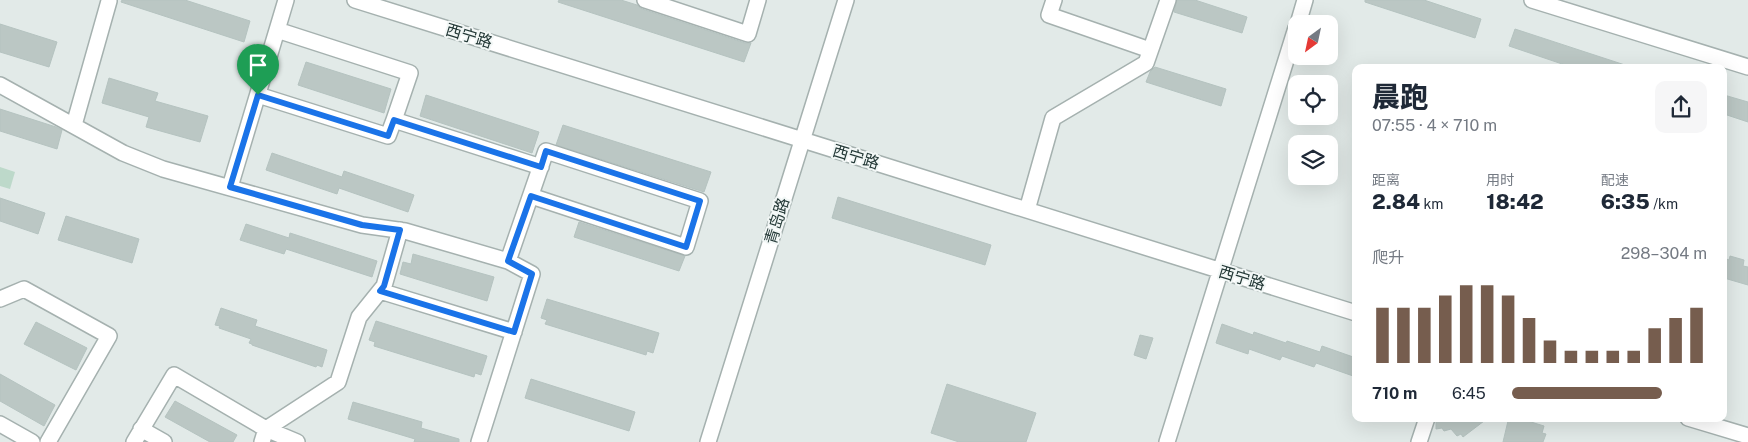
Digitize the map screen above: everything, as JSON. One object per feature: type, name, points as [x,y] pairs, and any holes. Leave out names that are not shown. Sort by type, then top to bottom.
[{"type":"street","points":[[230,187],[286,0]]},
{"type":"street","points":[[645,0],[748,34],[758,0]]},
{"type":"street","name":"青岛路","points":[[708,442],[846,0]]},
{"type":"street","points":[[1054,0],[1049,15],[1150,50]]},
{"type":"street","points":[[1027,210],[1053,118],[1146,63],[1168,0]]},
{"type":"street","points":[[1301,15],[1305,0]]},
{"type":"street","points":[[1532,0],[1748,67]]},
{"type":"street","points":[[74,125],[109,1]]},
{"type":"street","name":"西宁路","points":[[364,1],[1352,313]]},
{"type":"street","points":[[258,95],[388,136],[410,73],[277,30]]},
{"type":"street","points":[[1167,442],[1288,54]]},
{"type":"street","points":[[0,85],[123,154],[155,166],[362,225],[400,230],[508,261],[532,274],[480,442]]},
{"type":"street","points":[[394,120],[541,167]]},
{"type":"street","points":[[508,261],[546,151],[700,201],[686,247],[531,196]]},
{"type":"street","points":[[264,435],[338,382],[359,318],[384,286],[400,230]]},
{"type":"street","points":[[0,299],[24,289],[109,336],[48,442]]},
{"type":"street","points":[[380,291],[514,332]]},
{"type":"street","points":[[164,442],[138,436],[174,375],[264,435],[297,442]]},
{"type":"street","points":[[1419,442],[1426,422]]},
{"type":"street","points":[[1701,422],[1748,436]]},
{"type":"street","points":[[0,424],[32,442]]},
{"type":"green space","points":[[0,167],[15,172],[10,189],[0,186]]},
{"type":"building","points":[[122,0],[185,0],[250,21],[244,42],[121,2]]},
{"type":"building","points":[[559,0],[621,0],[637,5],[642,9],[745,43],[751,43],[744,62],[558,2]]},
{"type":"building","points":[[1177,0],[1195,0],[1247,17],[1242,33],[1174,12]]},
{"type":"building","points":[[1365,0],[1424,0],[1481,19],[1475,38],[1365,2]]},
{"type":"building","points":[[0,24],[57,42],[49,67],[0,52]]},
{"type":"building","points":[[1515,29],[1622,64],[1562,64],[1509,46]]},
{"type":"building","points":[[306,62],[391,89],[384,113],[298,85]]},
{"type":"building","points":[[1155,67],[1226,89],[1221,106],[1146,82],[1150,72]]},
{"type":"building","points":[[109,78],[158,93],[155,101],[208,116],[200,142],[146,127],[149,117],[102,103]]},
{"type":"building","points":[[426,95],[539,132],[532,153],[420,116]]},
{"type":"building","points":[[1727,96],[1748,102],[1748,122],[1727,115]]},
{"type":"building","points":[[0,109],[62,130],[57,149],[0,131]]},
{"type":"building","points":[[563,125],[711,172],[704,192],[556,145]]},
{"type":"building","points":[[272,153],[342,177],[344,171],[414,195],[408,212],[339,188],[337,194],[266,170]]},
{"type":"building","points":[[838,197],[991,245],[985,265],[832,218]]},
{"type":"building","points":[[0,198],[45,213],[38,234],[0,221]]},
{"type":"building","points":[[66,216],[139,239],[132,263],[58,240]]},
{"type":"building","points":[[579,222],[685,256],[679,271],[574,237]]},
{"type":"building","points":[[246,224],[289,238],[290,233],[377,261],[372,277],[286,249],[284,254],[240,240]]},
{"type":"building","points":[[413,254],[494,277],[487,301],[400,274],[403,262],[411,264]]},
{"type":"building","points":[[1730,256],[1744,260],[1743,266],[1748,267],[1748,285],[1727,279],[1727,259],[1729,260]]},
{"type":"building","points":[[547,299],[659,333],[653,353],[647,351],[646,355],[545,324],[547,320],[541,318]]},
{"type":"building","points":[[221,308],[257,320],[255,326],[327,350],[322,367],[317,365],[316,367],[252,345],[249,343],[251,339],[219,328],[220,326],[215,325]]},
{"type":"building","points":[[376,321],[487,356],[481,375],[475,373],[474,377],[374,346],[375,342],[369,340]]},
{"type":"building","points":[[36,322],[87,348],[76,370],[24,344]]},
{"type":"building","points":[[1222,324],[1253,335],[1254,332],[1320,352],[1322,346],[1352,357],[1352,376],[1316,363],[1314,367],[1282,356],[1280,360],[1249,349],[1248,354],[1216,343]]},
{"type":"building","points":[[1140,335],[1153,338],[1146,359],[1134,355]]},
{"type":"building","points":[[0,374],[55,405],[44,426],[0,401]]},
{"type":"building","points":[[531,379],[635,412],[629,431],[525,398]]},
{"type":"building","points":[[947,384],[1036,413],[1026,442],[959,442],[931,433]]},
{"type":"building","points":[[175,401],[237,435],[233,442],[210,442],[165,417]]},
{"type":"building","points":[[353,402],[422,422],[421,428],[459,439],[459,442],[414,442],[415,439],[348,419]]},
{"type":"building","points":[[1436,422],[1483,422],[1463,437],[1461,434],[1457,436],[1451,429],[1444,431],[1442,428],[1436,429]]},
{"type":"building","points":[[1508,422],[1531,422],[1544,426],[1542,433],[1546,434],[1543,442],[1503,442]]},
{"type":"route","points":[[258,95],[388,136],[394,120],[541,167],[546,151],[700,201],[686,247],[531,196],[508,261],[532,274],[514,332],[380,291],[384,286],[400,230],[362,225],[230,187],[258,95]]}]
